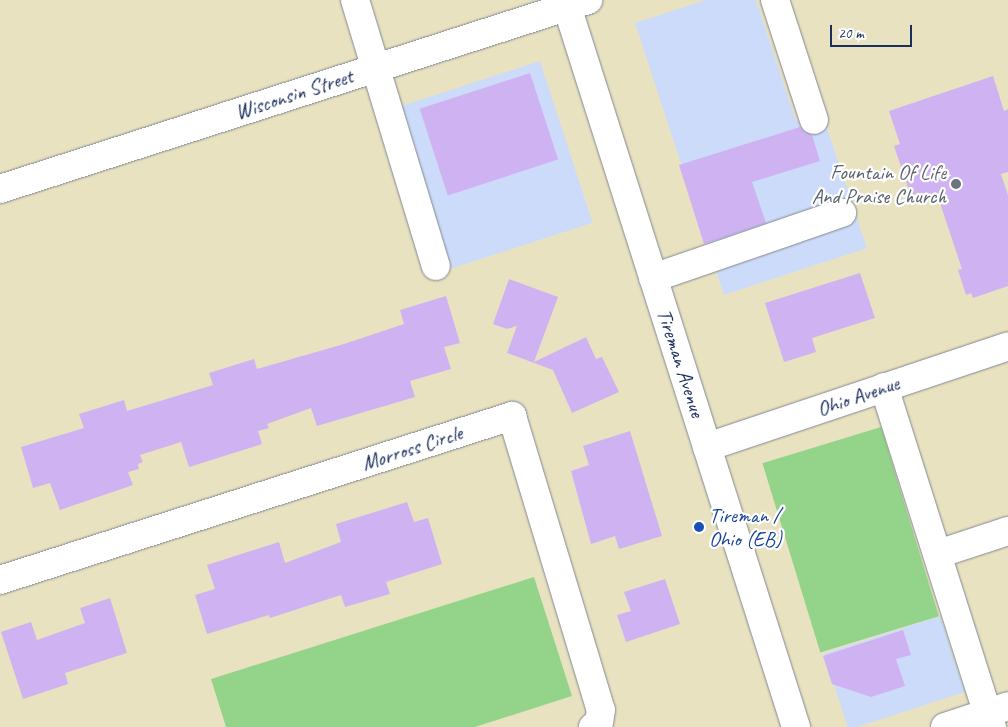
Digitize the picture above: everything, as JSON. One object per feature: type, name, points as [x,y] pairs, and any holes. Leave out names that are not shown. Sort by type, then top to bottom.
[{"type":"street","points":[[355,0],[436,266]]},
{"type":"street","points":[[775,0],[814,120]]},
{"type":"street","name":"Wisconsin Street","points":[[0,189],[376,68],[573,2]]},
{"type":"street","name":"Tireman Avenue","points":[[573,2],[654,278],[796,727]]},
{"type":"street","points":[[654,278],[842,213]]},
{"type":"street","name":"Ohio Avenue","points":[[707,447],[1008,346]]},
{"type":"street","points":[[884,387],[938,554],[996,715],[945,727]]},
{"type":"street","name":"Morross Circle","points":[[0,580],[512,416],[601,710],[599,722],[593,727]]},
{"type":"street","points":[[938,554],[1008,531]]},
{"type":"shaded area","points":[[706,0],[756,0],[796,121],[822,113],[867,248],[724,295],[635,23]]},
{"type":"shaded area","points":[[540,61],[593,223],[452,268],[399,107]]},
{"type":"shaded area","points":[[940,616],[965,692],[857,727],[848,727],[824,654]]},
{"type":"green space","points":[[881,427],[939,616],[820,653],[762,463]]},
{"type":"green space","points":[[534,577],[572,696],[475,727],[226,727],[211,679]]},
{"type":"building","points":[[530,73],[558,160],[448,195],[420,109]]},
{"type":"building","name":"Fountain Of Life And Praise Church","points":[[993,76],[1004,111],[1008,109],[1008,172],[1001,174],[1008,195],[1008,286],[973,298],[971,293],[966,295],[958,270],[962,269],[938,197],[918,203],[915,194],[911,196],[894,146],[900,144],[889,111]]},
{"type":"building","points":[[800,127],[804,132],[812,135],[820,161],[752,182],[766,223],[704,244],[679,165]]},
{"type":"building","points":[[860,273],[875,318],[812,338],[816,352],[784,362],[765,303]]},
{"type":"building","points":[[509,279],[558,297],[534,362],[586,337],[596,359],[602,357],[619,392],[572,413],[553,370],[507,353],[517,326],[507,329],[493,324]]},
{"type":"building","points":[[446,296],[460,343],[444,347],[451,369],[410,381],[415,397],[317,426],[311,408],[267,424],[269,428],[258,431],[262,444],[189,467],[181,442],[140,455],[143,462],[138,464],[139,469],[128,472],[133,485],[60,510],[50,483],[33,488],[21,447],[84,428],[79,414],[124,400],[127,411],[213,385],[209,373],[254,359],[257,369],[344,344],[404,324],[400,310]]},
{"type":"building","points":[[630,431],[662,536],[619,549],[615,536],[591,544],[571,471],[589,465],[583,446]]},
{"type":"building","points":[[407,502],[414,522],[428,518],[442,564],[386,582],[390,594],[345,607],[341,595],[270,618],[269,615],[207,634],[195,595],[215,589],[207,565],[279,542],[285,563],[341,542],[336,524]]},
{"type":"building","points":[[665,579],[680,624],[626,642],[617,615],[631,611],[624,592]]},
{"type":"building","points":[[110,598],[127,653],[65,673],[68,684],[23,699],[1,632],[31,622],[37,640],[85,623],[80,608]]},
{"type":"building","points":[[903,630],[911,655],[896,659],[905,686],[871,697],[832,684],[823,656]]},
{"type":"place","name":"Fountain Of Life And Praise Church","points":[[956,184]]},
{"type":"place","name":"Tireman / Ohio (EB)","points":[[699,527]]}]
